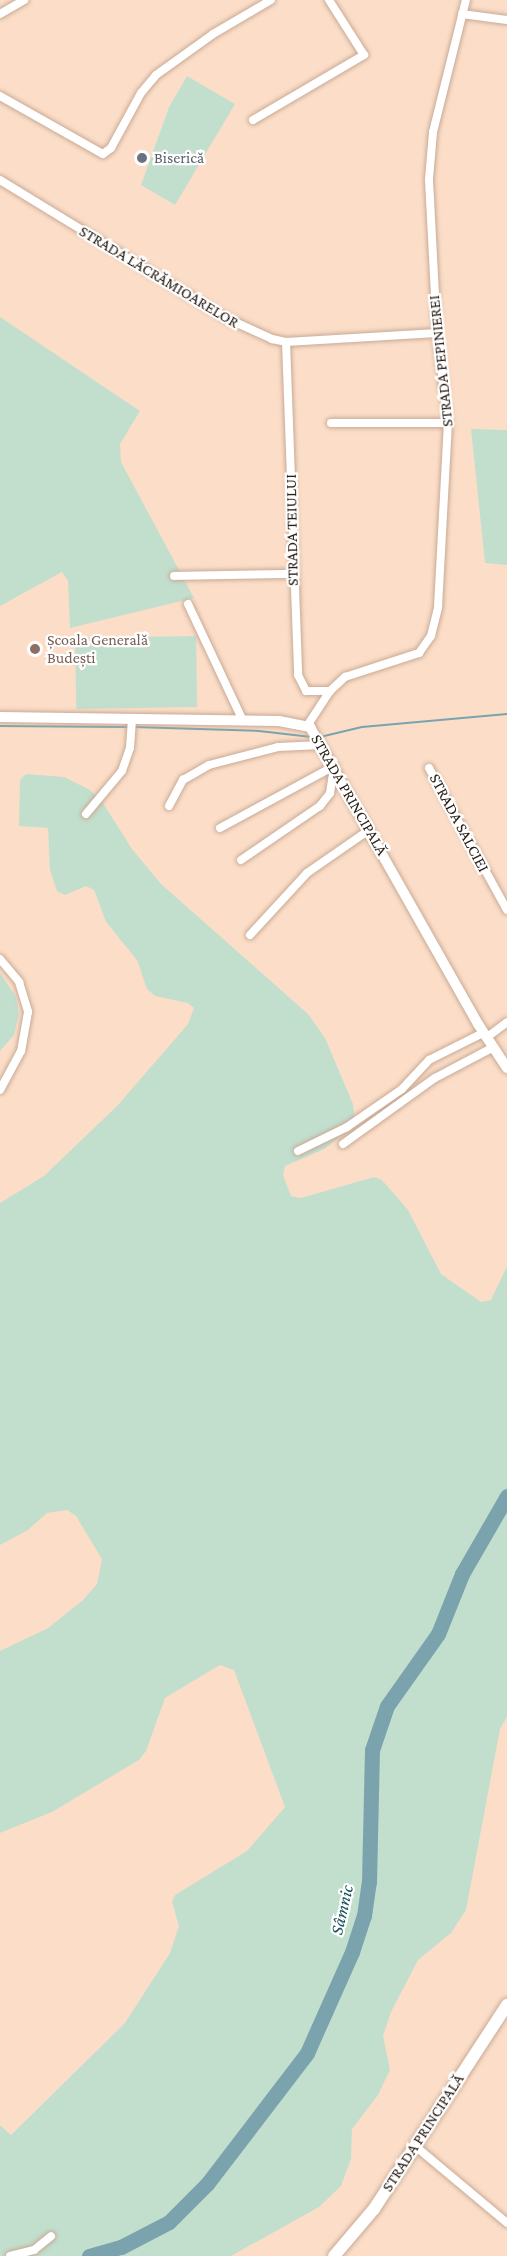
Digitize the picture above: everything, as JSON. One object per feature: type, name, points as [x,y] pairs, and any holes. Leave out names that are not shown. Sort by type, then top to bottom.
[{"type":"highway","name":"STRADA PRINCIPALĂ","points":[[334,2256],[361,2227],[507,2006]]},
{"type":"main road","name":"STRADA PRINCIPALĂ","points":[[0,717],[132,721],[243,717],[309,728],[334,766],[484,1035],[507,1068]]},
{"type":"street","points":[[0,14],[24,0]]},
{"type":"street","points":[[0,96],[103,154],[111,148],[141,93],[156,75],[213,34],[271,0]]},
{"type":"street","points":[[253,120],[364,55],[329,0]]},
{"type":"street","name":"STRADA PEPINIEREI","points":[[309,728],[330,691],[358,670],[419,653],[429,641],[441,593],[448,423],[437,333],[429,201],[432,132],[466,0]]},
{"type":"street","points":[[462,14],[507,20]]},
{"type":"street","name":"STRADA LĂCRĂMIOARELOR","points":[[0,180],[239,326],[286,342],[437,333]]},
{"type":"street","name":"STRADA TEIULUI","points":[[286,342],[292,574],[300,685],[306,691],[330,691]]},
{"type":"street","points":[[331,423],[448,423]]},
{"type":"street","points":[[174,576],[240,572],[292,574]]},
{"type":"street","points":[[188,604],[243,717]]},
{"type":"street","points":[[86,814],[122,771],[132,721]]},
{"type":"street","points":[[169,806],[183,780],[209,765],[278,747],[320,744]]},
{"type":"street","points":[[220,828],[334,766]]},
{"type":"street","points":[[241,860],[321,806],[330,793],[334,766]]},
{"type":"street","name":"STRADA SALCIEI","points":[[429,768],[507,910]]},
{"type":"street","points":[[250,935],[307,873],[369,830]]},
{"type":"street","points":[[0,959],[19,982],[28,1012],[21,1050],[0,1090]]},
{"type":"street","points":[[298,1151],[347,1127],[402,1089],[429,1060],[507,1022]]},
{"type":"street","points":[[343,1144],[435,1078],[492,1048]]},
{"type":"street","points":[[415,2146],[507,2223]]},
{"type":"street","points":[[10,2256],[34,2250],[51,2236]]},
{"type":"green space","points":[[187,76],[235,104],[175,205],[141,185],[169,107]]},
{"type":"green space","points":[[0,317],[140,411],[120,444],[121,462],[194,598],[70,628],[68,581],[62,572],[0,606]]},
{"type":"green space","points":[[471,429],[507,430],[507,565],[485,563]]},
{"type":"green space","points":[[196,636],[197,707],[76,709],[75,638]]},
{"type":"green space","points":[[26,774],[64,777],[90,790],[103,803],[132,849],[161,884],[308,1014],[325,1038],[353,1104],[355,1121],[353,1127],[324,1149],[285,1166],[283,1175],[291,1196],[301,1198],[374,1177],[382,1180],[408,1210],[441,1274],[481,1302],[491,1300],[507,1266],[507,1717],[500,1729],[466,1910],[451,1933],[418,1960],[391,2012],[383,2036],[390,2070],[378,2095],[352,2129],[351,2159],[341,2186],[319,2207],[231,2256],[0,2256],[0,2125],[11,2135],[125,2023],[170,1953],[179,1926],[172,1902],[175,1895],[247,1851],[285,1807],[234,1670],[220,1665],[165,1698],[146,1751],[139,1760],[52,1812],[0,1833],[0,1651],[48,1628],[82,1601],[97,1584],[102,1559],[76,1516],[67,1510],[47,1513],[28,1530],[0,1545],[0,1203],[44,1176],[118,1105],[188,1024],[194,1008],[188,1003],[155,996],[147,989],[137,960],[106,922],[94,890],[86,886],[65,895],[57,891],[50,870],[48,828],[19,826],[20,780]]},
{"type":"green space","points":[[0,973],[16,997],[19,1014],[14,1035],[0,1051]]},
{"type":"waterway","points":[[320,737],[362,727],[507,714]]},
{"type":"waterway","points":[[0,726],[129,727]]},
{"type":"waterway","points":[[135,727],[259,731],[312,737]]},
{"type":"waterway","name":"Sâmnic","points":[[89,2256],[121,2247],[169,2222],[207,2184],[307,2053],[352,1952],[364,1916],[369,1882],[372,1750],[387,1706],[438,1634],[462,1574],[507,1496]]},
{"type":"place","name":"Biserică","points":[[142,158]]},
{"type":"place","name":"Școala Generală Budești","points":[[35,649]]}]
